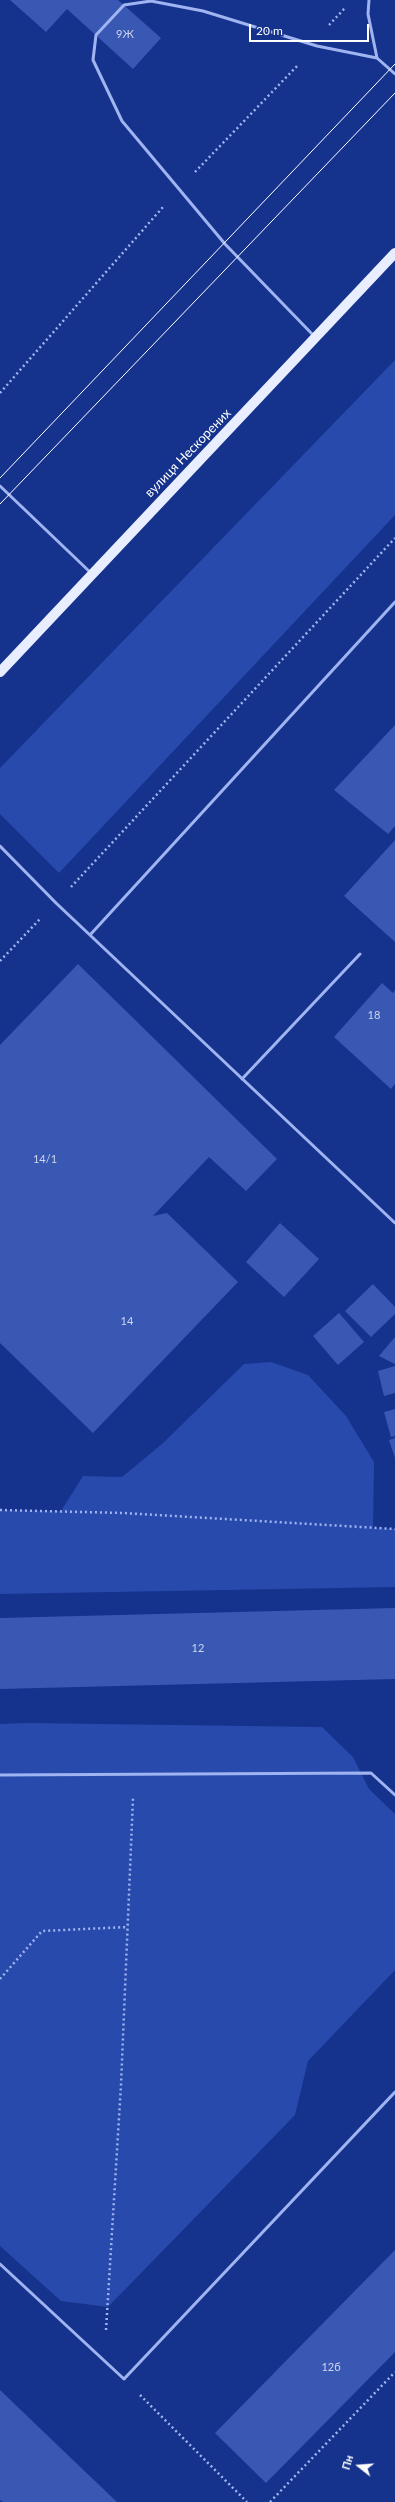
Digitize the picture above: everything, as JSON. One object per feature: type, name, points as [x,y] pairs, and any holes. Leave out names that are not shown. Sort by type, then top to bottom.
[{"type":"main road","name":"вулиця Нескорених","points":[[0,672],[395,253]]},
{"type":"lane","points":[[369,0],[368,14],[377,58]]},
{"type":"lane","points":[[316,338],[225,244],[122,121],[93,60],[96,35],[124,5],[152,1],[203,11],[317,46],[377,58],[395,74]]},
{"type":"lane","points":[[0,486],[91,574]]},
{"type":"lane","points":[[90,935],[395,602]]},
{"type":"lane","points":[[1,848],[56,903],[395,1223]]},
{"type":"lane","points":[[242,1079],[360,954]]},
{"type":"lane","points":[[0,1775],[371,1774],[395,1794]]},
{"type":"lane","points":[[0,2264],[124,2378],[395,2092]]},
{"type":"path","points":[[0,961],[56,903],[395,538]]},
{"type":"path","points":[[0,1510],[123,1513],[395,1529]]},
{"type":"path","points":[[104,2360],[122,2085],[134,1775]]},
{"type":"path","points":[[0,1979],[42,1931],[128,1927]]},
{"type":"path","points":[[270,2502],[395,2372]]},
{"type":"path","points":[[124,2378],[247,2502]]},
{"type":"shaded area","points":[[395,360],[395,515],[59,873],[0,814],[0,768]]},
{"type":"shaded area","points":[[271,1362],[308,1375],[346,1416],[374,1462],[373,1528],[395,1529],[395,1587],[0,1594],[0,1510],[61,1511],[83,1476],[122,1477],[162,1444],[244,1364]]},
{"type":"shaded area","points":[[27,1723],[322,1727],[353,1757],[369,1789],[395,1814],[395,1970],[308,2061],[295,2115],[108,2307],[61,2301],[0,2246],[0,1724]]},
{"type":"building","points":[[10,0],[118,0],[161,38],[133,69],[67,9],[46,32]]},
{"type":"building","points":[[395,725],[395,826],[388,834],[334,790]]},
{"type":"building","points":[[395,840],[395,942],[344,896]]},
{"type":"building","points":[[78,964],[277,1159],[246,1191],[209,1157],[153,1216],[167,1213],[238,1282],[93,1433],[0,1343],[0,1045]]},
{"type":"building","points":[[382,983],[393,993],[395,990],[395,1084],[391,1089],[334,1037]]},
{"type":"building","points":[[280,1223],[319,1259],[284,1297],[246,1262]]},
{"type":"building","points":[[373,1284],[395,1307],[395,1314],[371,1337],[345,1311]]},
{"type":"building","points":[[339,1313],[364,1342],[338,1365],[313,1336]]},
{"type":"building","points":[[395,1337],[395,1364],[379,1356]]},
{"type":"building","points":[[395,1366],[395,1393],[384,1396],[378,1371]]},
{"type":"building","points":[[395,1409],[395,1436],[391,1437],[384,1412]]},
{"type":"building","points":[[395,1438],[395,1458],[389,1440]]},
{"type":"building","points":[[395,1608],[395,1679],[0,1689],[0,1618]]},
{"type":"building","points":[[395,2250],[395,2352],[266,2483],[215,2433]]},
{"type":"building","points":[[0,2390],[117,2502],[3,2502],[0,2500]]},
{"type":"tram line","points":[[0,478],[395,64]]},
{"type":"tram line","points":[[0,504],[395,93]]}]
